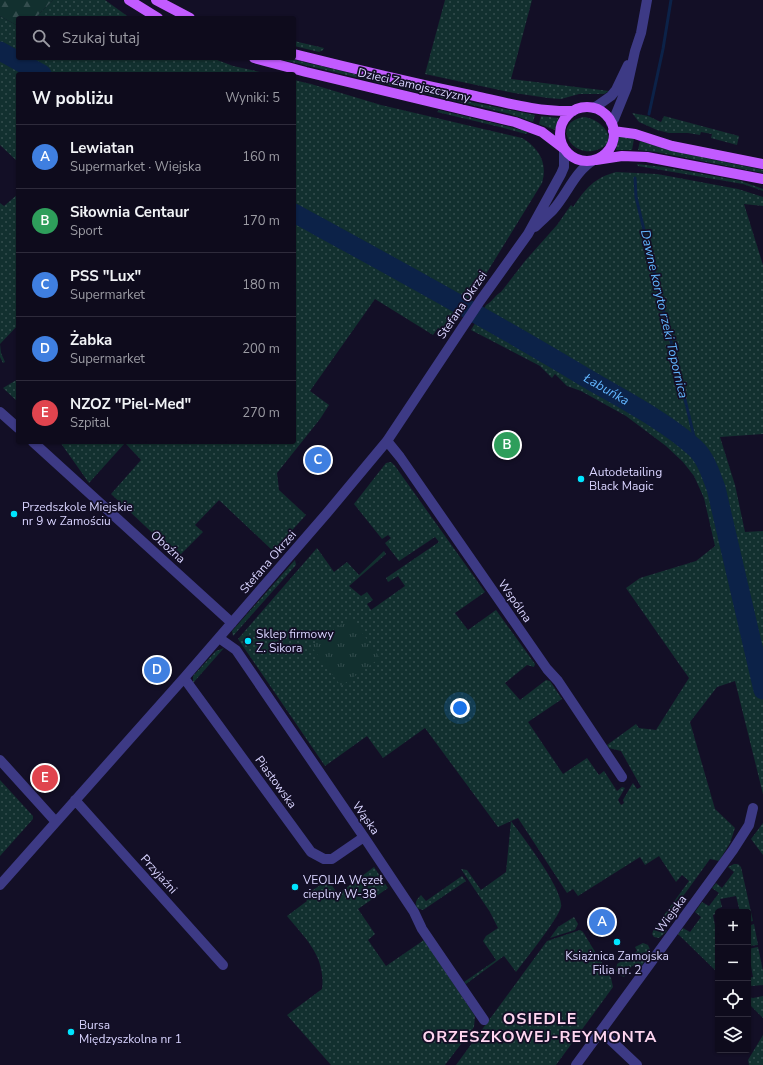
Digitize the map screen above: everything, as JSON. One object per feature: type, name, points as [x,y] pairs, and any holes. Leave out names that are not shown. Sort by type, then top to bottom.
[{"type":"main road","points":[[129,0],[155,16]]},
{"type":"main road","points":[[156,0],[186,16]]},
{"type":"main road","name":"Dzieci Zamojszczyzny","points":[[296,54],[525,108],[573,111]]},
{"type":"main road","name":"Dzieci Zamojszczyzny","points":[[262,60],[515,122],[542,132],[564,148]]},
{"type":"main road","points":[[595,160],[607,151],[611,145],[613,138],[612,127],[604,114],[594,108],[573,111],[564,119],[560,130],[560,136],[564,148],[577,160],[584,161],[595,160],[622,156],[647,157],[763,179]]},
{"type":"main road","points":[[612,127],[672,146],[763,164]]},
{"type":"street","points":[[612,127],[627,87],[647,0]]},
{"type":"street","points":[[594,108],[608,100],[614,93],[635,51]]},
{"type":"street","name":"Stefana Okrzei","points":[[0,885],[219,638],[327,514],[387,441],[480,301],[528,234],[562,174],[564,167],[564,148]]},
{"type":"street","name":"Stefana Okrzei","points":[[528,234],[553,209],[580,171],[586,165],[595,160]]},
{"type":"street","points":[[0,412],[16,426]]},
{"type":"street","name":"Wspólna","points":[[387,441],[400,457],[547,669],[558,681],[622,777]]},
{"type":"street","name":"Oboźna","points":[[35,444],[232,623]]},
{"type":"street","name":"Wąska","points":[[219,638],[236,650],[364,837],[414,912],[422,929],[484,1020]]},
{"type":"street","name":"Piastowska","points":[[184,678],[311,852],[324,859],[332,859],[364,837]]},
{"type":"street","points":[[0,760],[56,822]]},
{"type":"street","name":"Przyjaźni","points":[[75,800],[223,965]]},
{"type":"street","name":"Wiejska","points":[[576,1065],[733,850],[749,825],[753,808]]},
{"type":"street","points":[[601,1031],[637,1065]]},
{"type":"green space","points":[[0,0],[53,0],[37,16],[16,16],[16,25],[0,16]]},
{"type":"green space","points":[[53,0],[105,0],[127,16],[37,16]]},
{"type":"green space","points":[[445,0],[532,0],[511,79],[609,91],[604,94],[579,94],[561,99],[548,98],[514,93],[425,74]]},
{"type":"green space","points":[[0,16],[16,25],[16,60],[217,60],[233,66],[260,72],[16,72],[16,160],[0,145]]},
{"type":"green space","points":[[296,41],[324,48],[319,52],[296,46]]},
{"type":"green space","points":[[283,60],[295,60],[471,102],[535,115],[533,122],[510,114]]},
{"type":"green space","points":[[296,80],[381,105],[522,138],[537,151],[541,157],[544,169],[542,183],[457,321],[448,320],[442,330],[438,328],[433,335],[375,299],[310,391],[329,405],[320,419],[277,473],[279,490],[306,515],[273,551],[219,500],[195,525],[203,532],[178,557],[111,494],[141,460],[126,444],[296,444]]},
{"type":"green space","points":[[439,110],[528,132],[526,134],[437,112]]},
{"type":"green space","points":[[632,113],[648,116],[661,122],[664,116],[739,136],[737,145],[711,138],[712,134],[701,132],[700,135],[688,133],[669,133],[657,130],[639,122]]},
{"type":"green space","points":[[541,116],[558,118],[559,120],[555,130],[539,124]]},
{"type":"green space","points":[[584,117],[597,122],[606,130],[608,140],[605,145],[599,149],[589,151],[581,150],[574,146],[569,140],[567,133],[568,126],[574,121]]},
{"type":"green space","points":[[619,135],[634,139],[632,150],[616,150]]},
{"type":"green space","points":[[640,141],[673,151],[763,170],[763,173],[656,152],[638,150]]},
{"type":"green space","points":[[637,164],[664,167],[741,181],[763,189],[763,191],[743,184],[638,166]]},
{"type":"green space","points":[[616,172],[657,174],[738,189],[763,197],[763,206],[744,204],[763,265],[763,434],[720,437],[735,485],[745,532],[763,531],[763,794],[735,681],[717,687],[690,722],[715,809],[735,828],[730,843],[719,861],[710,859],[660,928],[667,931],[659,938],[654,937],[652,934],[654,929],[689,881],[682,875],[676,882],[659,856],[645,865],[640,857],[578,896],[573,889],[567,893],[518,818],[498,827],[425,728],[383,758],[367,736],[325,766],[238,639],[317,548],[334,572],[347,562],[359,575],[384,551],[386,554],[349,586],[361,596],[367,592],[373,600],[367,604],[371,610],[405,586],[398,576],[388,582],[386,578],[439,542],[435,537],[399,561],[385,543],[391,538],[388,535],[382,539],[354,504],[386,463],[391,462],[485,592],[455,613],[468,630],[496,610],[535,664],[534,667],[527,665],[505,683],[520,700],[546,680],[550,681],[562,699],[528,722],[563,774],[587,758],[599,775],[604,771],[617,791],[622,787],[625,788],[618,800],[621,805],[624,803],[623,800],[633,783],[637,789],[641,787],[621,751],[609,748],[607,745],[636,724],[639,728],[656,730],[689,678],[626,588],[640,578],[696,561],[715,546],[704,498],[694,476],[683,462],[666,446],[626,416],[581,391],[567,386],[555,374],[552,378],[540,366],[471,330],[486,305],[501,292],[525,261],[557,225],[571,205],[573,207],[582,194],[591,185],[608,174]]},
{"type":"green space","points":[[16,196],[16,327],[0,344],[0,203],[4,206]]},
{"type":"green space","points":[[0,344],[1,353],[5,362],[3,363],[0,357]]},
{"type":"green space","points":[[16,380],[16,400],[3,388]]},
{"type":"green space","points":[[61,444],[124,444],[89,483]]},
{"type":"green space","points":[[295,560],[296,565],[233,636],[232,631]]},
{"type":"green space","points":[[351,617],[380,658],[341,686],[311,646]]},
{"type":"green space","points":[[224,648],[193,683],[193,676],[216,651]]},
{"type":"green space","points":[[0,780],[33,816],[33,819],[0,856]]},
{"type":"green space","points":[[511,821],[541,863],[556,888],[561,907],[559,913],[548,930],[516,972],[504,956],[466,984],[464,982],[496,960],[483,941],[486,936],[498,928],[490,912],[461,869],[467,870],[481,890],[506,872]]},
{"type":"green space","points":[[763,823],[763,855],[751,839]]},
{"type":"green space","points":[[738,864],[741,867],[750,909],[739,909],[736,896],[720,899],[722,907],[715,909],[715,914],[713,915],[715,925],[715,970],[678,934],[683,928],[690,932],[701,917],[695,912],[702,902],[709,906],[719,893],[712,888],[716,883],[722,888],[734,872],[728,867]]},
{"type":"green space","points":[[374,867],[388,888],[358,909],[375,934],[368,940],[386,966],[424,940],[475,1016],[474,1027],[445,1065],[331,1065],[287,1015],[322,989],[322,978],[321,967],[313,949],[287,916],[307,901],[304,896],[328,880],[338,894]]},
{"type":"green space","points":[[462,876],[466,881],[423,910],[417,908],[416,901],[421,895],[426,901]]},
{"type":"green space","points":[[574,917],[578,924],[575,930],[550,938],[558,927]]},
{"type":"green space","points":[[754,924],[758,945],[751,946],[751,925]]},
{"type":"green space","points":[[580,930],[583,932],[611,978],[613,987],[556,1065],[456,1065],[547,941]]},
{"type":"green space","points":[[643,943],[648,945],[651,952],[641,967],[632,966],[624,977],[618,974],[616,971],[617,964],[637,951],[635,947]]},
{"type":"green space","points":[[758,947],[763,971],[763,985],[751,986],[751,977],[753,977],[751,966],[751,948]]},
{"type":"green space","points":[[763,996],[763,1018],[751,1006],[751,998]]},
{"type":"green space","points":[[763,1035],[763,1065],[749,1065],[748,1060]]},
{"type":"waterway","name":"Dawne koryto rzeki Topornica","points":[[649,114],[663,49],[671,0]]},
{"type":"waterway","name":"Łabuńka","points":[[0,51],[16,60]]},
{"type":"waterway","name":"Łabuńka","points":[[16,60],[38,72]]},
{"type":"waterway","name":"Dawne koryto rzeki Topornica","points":[[635,178],[636,197],[697,449]]},
{"type":"waterway","name":"Łabuńka","points":[[296,214],[472,311],[639,408],[669,427],[699,452],[710,472],[716,488],[763,690]]},
{"type":"place","name":"Siłownia Centaur","points":[[507,445]]},
{"type":"place","name":"PSS \"Lux\"","points":[[318,460]]},
{"type":"place","name":"Autodetailing Black Magic","points":[[581,479]]},
{"type":"place","name":"Przedszkole Miejskie nr 9 w Zamościu","points":[[14,514]]},
{"type":"place","name":"Sklep firmowy Z. Sikora","points":[[248,641]]},
{"type":"place","name":"Żabka","points":[[157,670]]},
{"type":"place","name":"NZOZ \"Piel-Med\"","points":[[45,778]]},
{"type":"place","name":"VEOLIA Węzeł cieplny W-38","points":[[295,887]]},
{"type":"place","name":"Lewiatan","points":[[602,922]]},
{"type":"place","name":"Książnica Zamojska Filia nr. 2","points":[[617,942]]},
{"type":"place","name":"Bursa Międzyszkolna nr 1","points":[[71,1032]]},
{"type":"district","name":"OSIEDLE ORZESZKOWEJ-REYMONTA","points":[[540,1028]]}]
